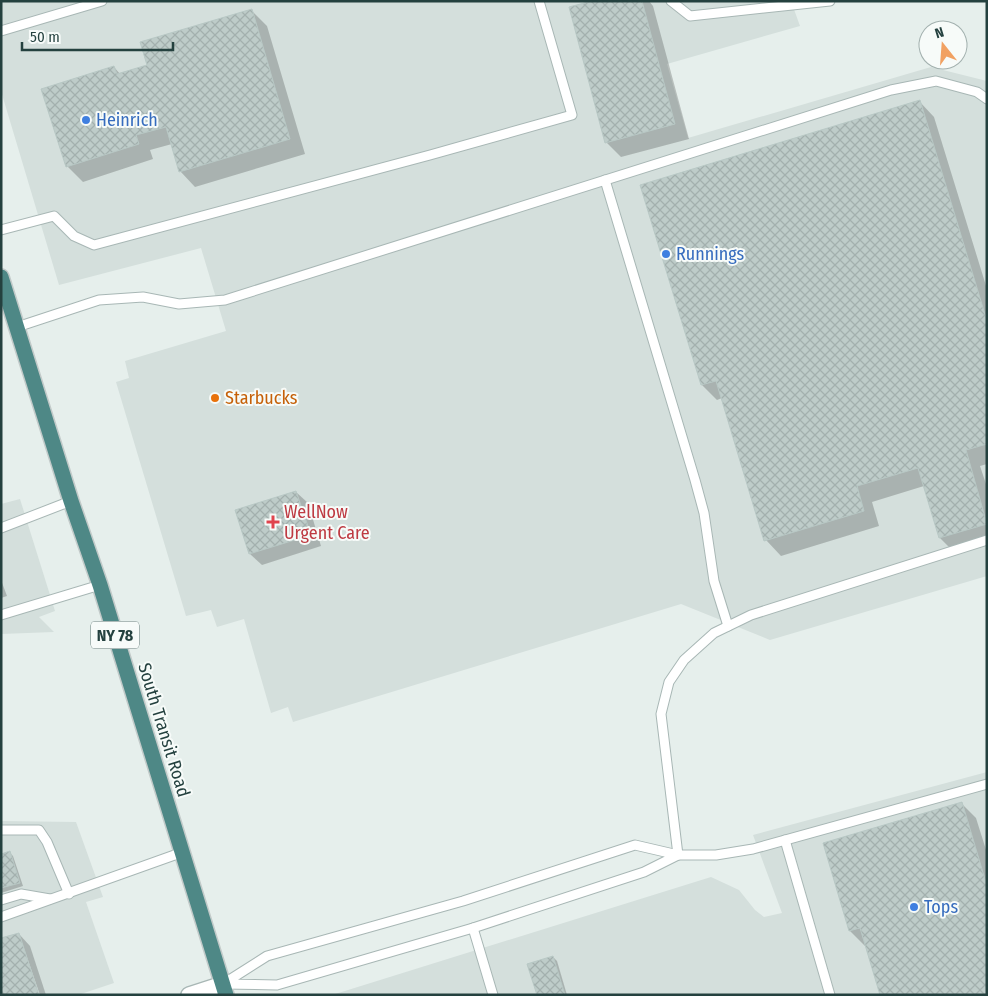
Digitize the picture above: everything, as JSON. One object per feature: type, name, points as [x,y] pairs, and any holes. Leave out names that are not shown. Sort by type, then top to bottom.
[{"type":"highway","name":"South Transit Road","points":[[1,277],[71,502],[100,585],[225,989]]},
{"type":"street","points":[[190,995],[225,989]]},
{"type":"lane","points":[[1,31],[102,1]]},
{"type":"lane","points":[[1,230],[54,216],[74,236],[94,244],[430,155],[572,114],[539,1]]},
{"type":"lane","points":[[672,1],[690,16],[830,1]]},
{"type":"lane","points":[[17,327],[99,300],[144,297],[179,304],[225,300],[891,90],[936,81],[977,92],[987,99]]},
{"type":"lane","points":[[605,180],[695,480],[704,513],[714,581],[728,626]]},
{"type":"lane","points":[[1,528],[71,502]]},
{"type":"lane","points":[[678,855],[661,714],[669,682],[684,660],[714,633],[751,615],[987,540]]},
{"type":"lane","points":[[1,615],[100,585]]},
{"type":"lane","points":[[225,989],[267,956],[463,901],[635,845],[678,855],[716,855],[752,849],[987,784]]},
{"type":"lane","points":[[1,830],[39,830],[47,842],[69,894]]},
{"type":"lane","points":[[785,840],[830,995]]},
{"type":"lane","points":[[1,917],[183,852]]},
{"type":"lane","points":[[225,989],[277,985],[473,928],[644,872],[678,855]]},
{"type":"lane","points":[[1,900],[21,894],[52,899]]},
{"type":"lane","points":[[473,928],[493,995]]},
{"type":"shaded area","points":[[1,1],[791,1],[800,26],[667,64],[688,138],[921,70],[943,70],[987,81],[987,576],[770,640],[681,604],[293,722],[288,707],[271,713],[244,619],[217,627],[211,610],[186,616],[116,382],[129,378],[125,361],[226,331],[201,248],[59,285],[1,91]]},
{"type":"shaded area","points":[[20,499],[55,611],[39,617],[54,632],[1,634],[1,504]]},
{"type":"shaded area","points":[[987,772],[987,995],[332,995],[711,877],[739,890],[755,910],[764,917],[782,913],[753,835]]},
{"type":"shaded area","points":[[1,821],[76,822],[103,897],[86,902],[114,983],[78,995],[1,995]]},
{"type":"building","points":[[592,1],[642,1],[675,124],[605,143],[569,7]]},
{"type":"building","points":[[252,9],[290,139],[179,172],[166,127],[136,135],[139,144],[66,167],[41,89],[114,66],[117,74],[147,65],[140,42]]},
{"type":"building","points":[[920,100],[987,321],[987,444],[966,450],[987,524],[939,538],[918,468],[857,486],[864,511],[764,541],[716,381],[701,385],[640,185]]},
{"type":"building","name":"WellNow Urgent Care","points":[[296,491],[311,535],[249,554],[235,510]]},
{"type":"building","name":"Tops","points":[[962,802],[987,886],[987,995],[880,995],[860,928],[849,931],[823,843]]},
{"type":"building","points":[[10,851],[20,883],[1,888],[1,854]]},
{"type":"building","points":[[19,933],[39,995],[1,995],[1,938]]},
{"type":"building","points":[[553,956],[565,995],[537,995],[527,964]]},
{"type":"place","name":"Heinrich","points":[[86,120]]},
{"type":"place","name":"Runnings","points":[[666,254]]},
{"type":"place","name":"Starbucks","points":[[215,398]]},
{"type":"place","name":"WellNow Urgent Care","points":[[273,522]]},
{"type":"place","name":"Tops","points":[[914,907]]}]
